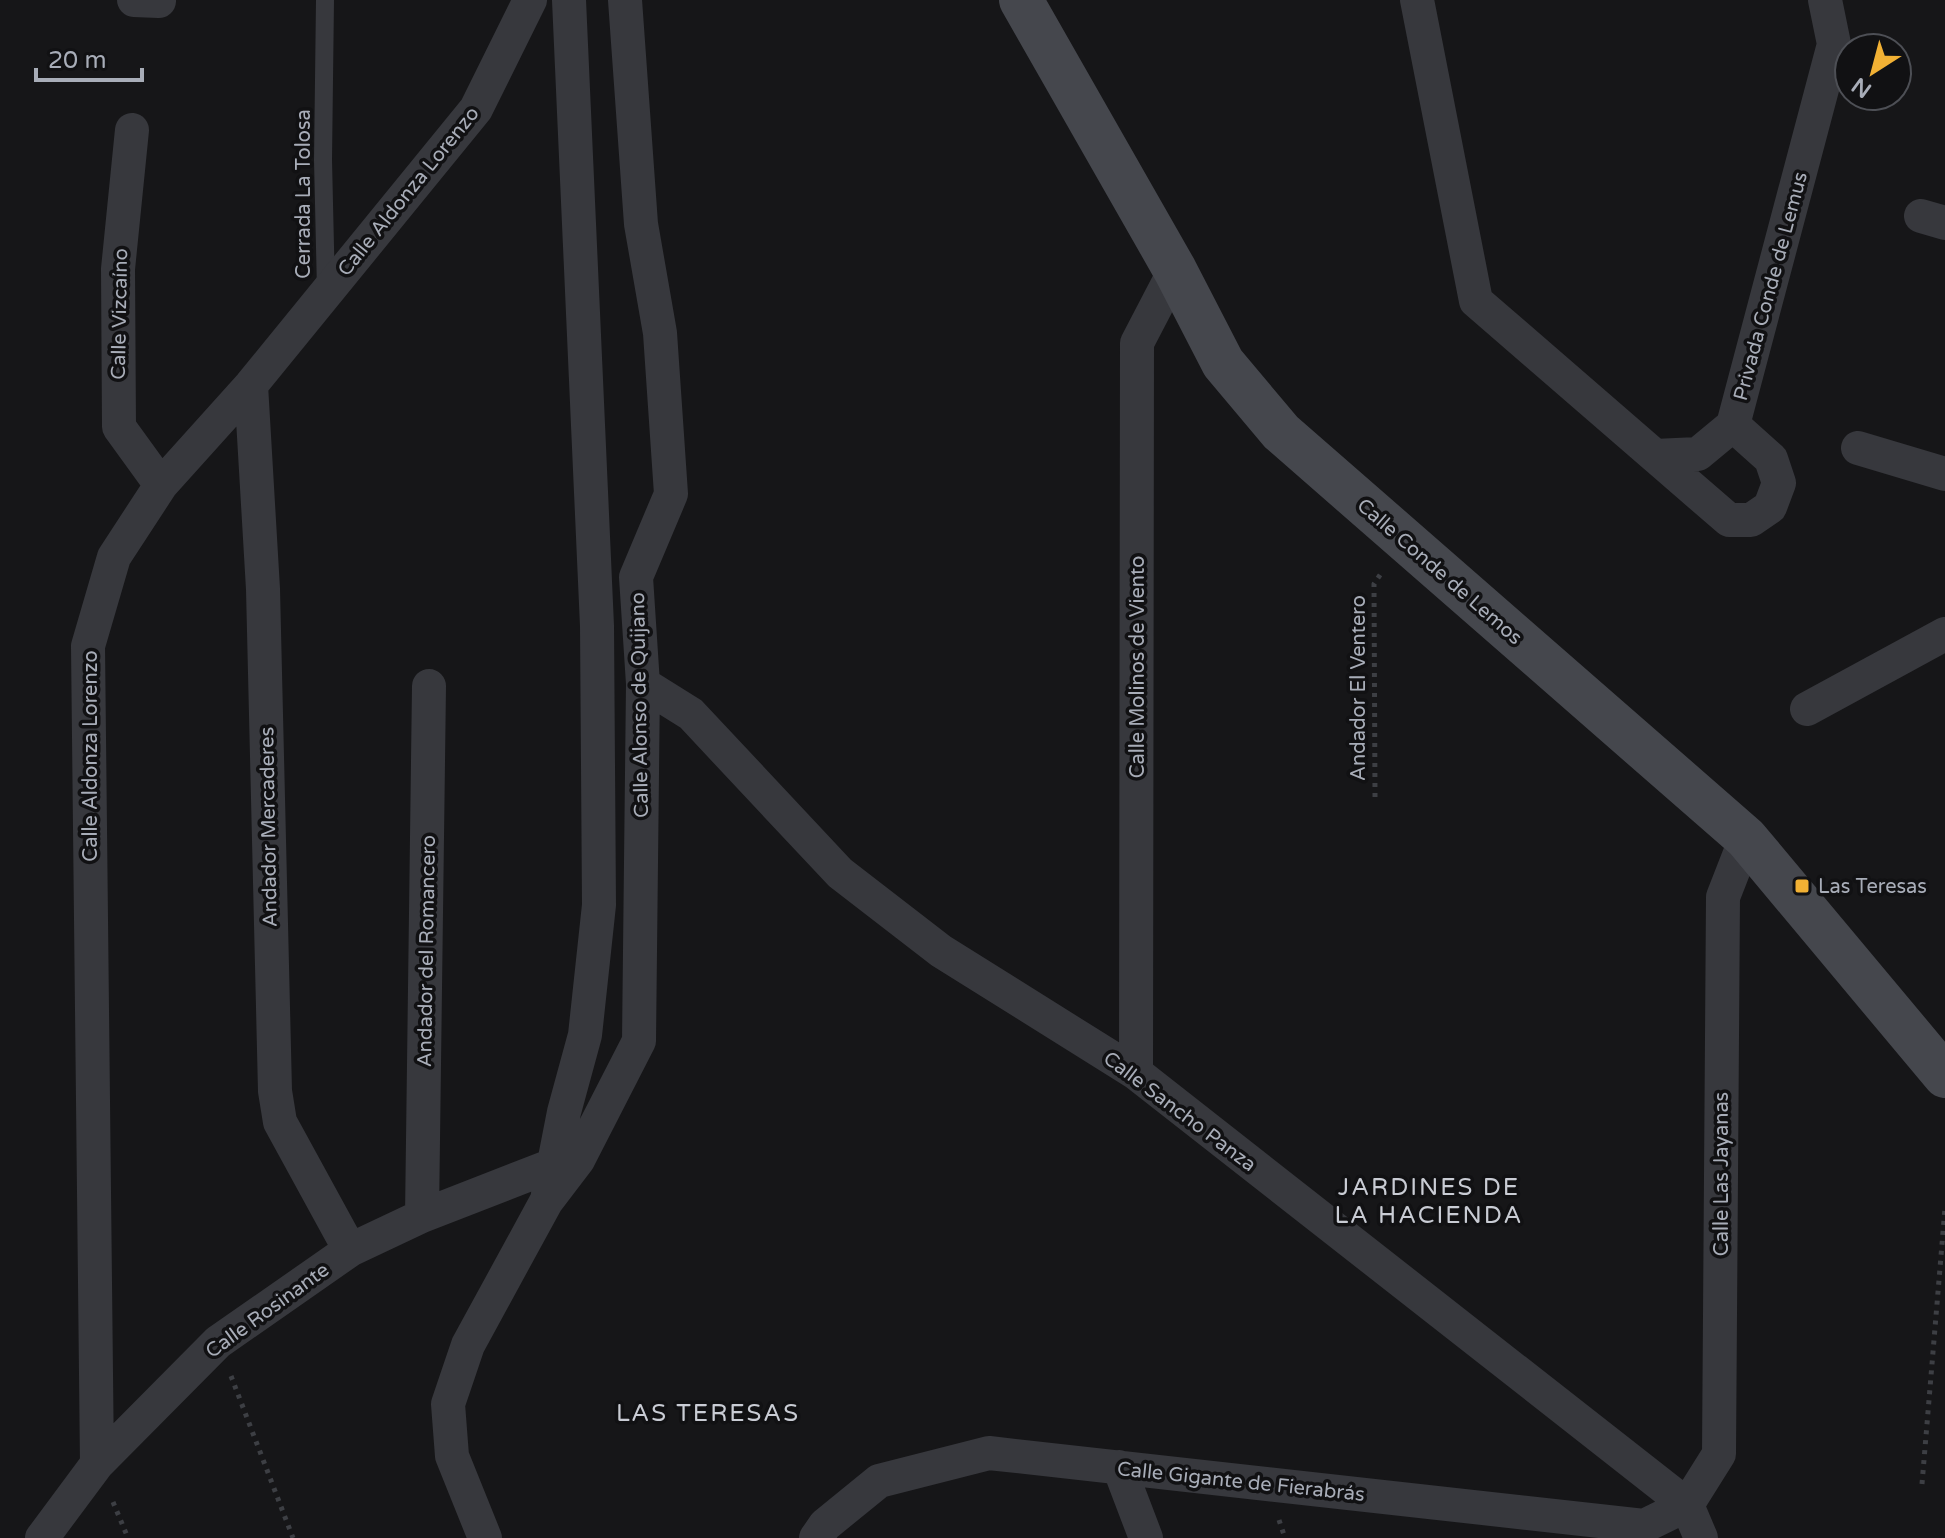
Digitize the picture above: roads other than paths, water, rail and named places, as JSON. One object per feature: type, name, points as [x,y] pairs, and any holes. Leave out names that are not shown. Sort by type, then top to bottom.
[{"type":"street","points":[[134,0],[159,1]]},
{"type":"street","name":"Calle Aldonza Lorenzo","points":[[97,1464],[88,646],[114,557],[161,485],[251,385],[476,109],[530,0]]},
{"type":"street","name":"Calle Alonso de Quijano","points":[[566,1163],[564,1112],[585,1035],[599,905],[597,626],[569,0]]},
{"type":"street","name":"Calle Alonso de Quijano","points":[[485,1538],[452,1456],[448,1404],[468,1345],[566,1163],[639,1041],[643,684],[636,577],[671,494],[660,333],[641,224],[625,0]]},
{"type":"street","name":"Calle Conde de Lemos","points":[[1021,0],[1175,270],[1223,363],[1281,432],[1746,838],[1945,1076]]},
{"type":"street","points":[[1417,0],[1476,301],[1729,520],[1751,520],[1770,507],[1779,483],[1771,459],[1733,425]]},
{"type":"street","name":"Privada Conde de Lemus","points":[[1655,456],[1698,454],[1733,425],[1834,44],[1825,0]]},
{"type":"street","name":"Calle Vizcaíno","points":[[132,130],[118,269],[119,427],[161,485]]},
{"type":"street","name":"Calle Molinos de Viento","points":[[1136,1073],[1137,343],[1175,270]]},
{"type":"street","name":"Andador Mercaderes","points":[[251,385],[263,589],[275,1091],[280,1122],[350,1250]]},
{"type":"street","points":[[1858,448],[1945,474]]},
{"type":"street","points":[[597,626],[638,622]]},
{"type":"street","points":[[1807,709],[1945,634]]},
{"type":"street","name":"Calle Sancho Panza","points":[[643,684],[691,714],[840,873],[941,951],[1136,1073],[1687,1505]]},
{"type":"street","name":"Andador del Romancero","points":[[422,1216],[429,686]]},
{"type":"street","name":"Calle Las Jayanas","points":[[1687,1505],[1719,1454],[1723,897],[1746,838]]},
{"type":"street","name":"Calle Rosinante","points":[[42,1538],[97,1464],[218,1342],[350,1250],[422,1216],[566,1163]]},
{"type":"street","name":"Calle Gigante de Fierabrás","points":[[816,1538],[825,1525],[879,1481],[989,1453],[1644,1526],[1687,1505]]},
{"type":"street","points":[[1119,1467],[1146,1538]]},
{"type":"street","points":[[1687,1505],[1701,1538]]},
{"type":"lane","name":"Cerrada La Tolosa","points":[[325,0],[323,160],[326,292]]},
{"type":"place","name":"Las Teresas","points":[[1802,886]]},
{"type":"district","name":"JARDINES DE LA HACIENDA","points":[[1429,1201]]},
{"type":"district","name":"LAS TERESAS","points":[[708,1413]]}]
